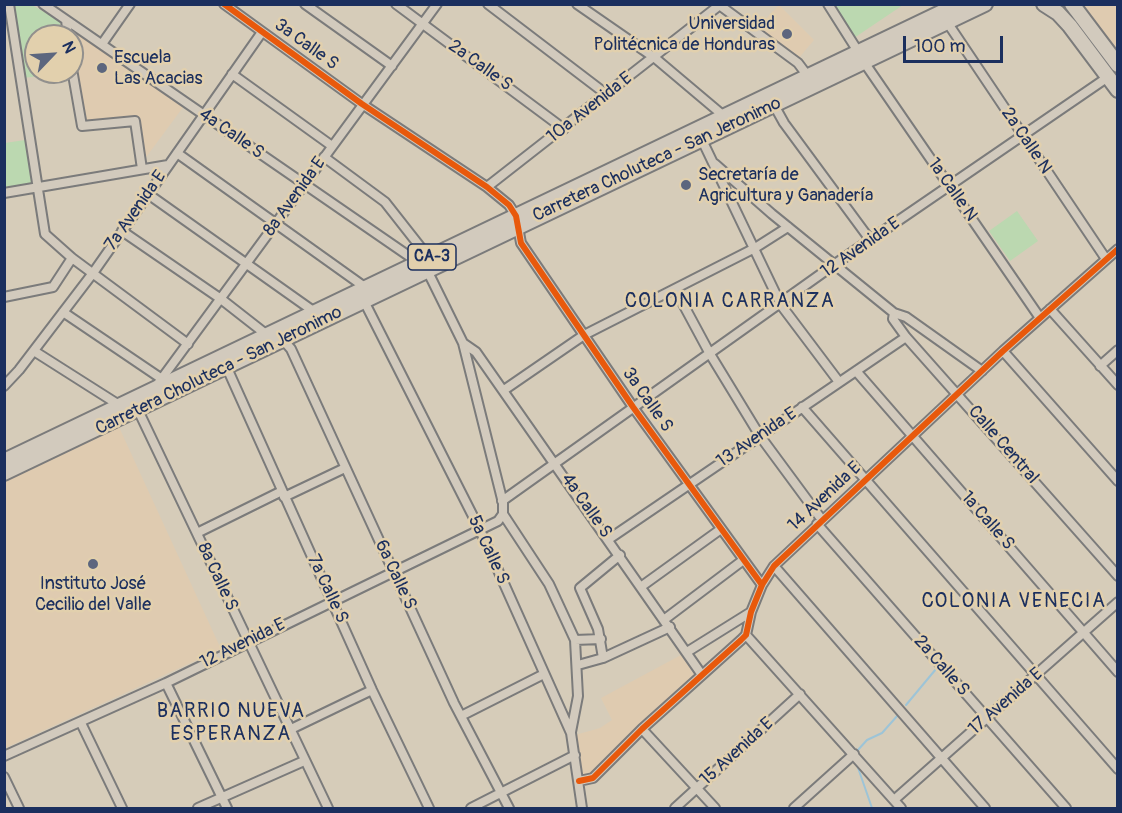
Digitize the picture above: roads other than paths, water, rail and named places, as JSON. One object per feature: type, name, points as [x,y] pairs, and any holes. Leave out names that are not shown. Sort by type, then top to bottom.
[{"type":"highway","name":"Carretera Choluteca - San Jeronimo","points":[[862,58],[959,4]]},
{"type":"highway","name":"Carretera Choluteca - San Jeronimo","points":[[4,472],[227,368],[425,264],[725,117],[985,4]]},
{"type":"highway","points":[[1044,4],[1058,13],[1070,26],[1118,90]]},
{"type":"highway","points":[[1073,5],[1118,65]]},
{"type":"highway","name":"Carretera Choluteca - San Jeronimo","points":[[516,221],[702,140],[774,105],[811,81]]},
{"type":"highway","name":"Carretera Choluteca - San Jeronimo","points":[[4,461],[157,385],[277,340],[316,313],[366,295]]},
{"type":"street","points":[[9,4],[45,234],[72,258],[188,344]]},
{"type":"street","name":"4a Calle S","points":[[43,4],[304,185],[425,264],[463,343],[502,501],[501,517]]},
{"type":"street","points":[[102,44],[130,4]]},
{"type":"street","name":"3a Calle S","points":[[224,4],[362,104],[487,187],[508,205],[516,221],[521,243],[633,407],[742,561],[762,585]]},
{"type":"street","points":[[305,4],[392,66]]},
{"type":"street","name":"2a Calle S","points":[[396,4],[564,129]]},
{"type":"street","name":"8a Avenida E","points":[[157,385],[437,4]]},
{"type":"street","points":[[488,4],[606,94]]},
{"type":"street","name":"1a Calle N","points":[[828,4],[862,58],[1040,318]]},
{"type":"street","points":[[719,5],[798,63],[811,81]]},
{"type":"street","name":"10a Avenida E","points":[[487,187],[655,58],[719,5]]},
{"type":"street","points":[[584,6],[655,58],[725,117]]},
{"type":"street","points":[[66,20],[66,24]]},
{"type":"street","name":"2a Calle N","points":[[947,22],[1106,259]]},
{"type":"street","name":"7a Avenida E","points":[[4,386],[34,351],[93,273],[262,32]]},
{"type":"street","points":[[232,74],[332,146]]},
{"type":"street","name":"12 Avenida E","points":[[502,501],[781,305],[835,264],[1108,77]]},
{"type":"street","points":[[75,84],[82,126],[135,121],[142,169]]},
{"type":"street","points":[[774,105],[784,123],[871,241]]},
{"type":"street","points":[[702,140],[781,305],[839,382]]},
{"type":"street","points":[[177,153],[276,224],[366,295]]},
{"type":"street","points":[[324,157],[389,206],[425,264]]},
{"type":"street","name":"Calle Central","points":[[715,164],[894,313],[906,317],[982,371]]},
{"type":"street","points":[[4,193],[168,165]]},
{"type":"street","points":[[148,194],[316,313]]},
{"type":"street","points":[[504,390],[584,335],[755,249],[788,227]]},
{"type":"street","points":[[122,231],[222,298],[277,340]]},
{"type":"street","name":"14 Avenida E","points":[[746,635],[751,612],[762,585],[774,566],[1003,351],[1118,249]]},
{"type":"street","points":[[4,297],[53,287],[72,258]]},
{"type":"street","name":"2a Calle S","points":[[675,289],[710,354],[760,436],[820,522],[987,719],[1066,808]]},
{"type":"street","name":"5a Calle S","points":[[366,295],[480,530],[571,733],[582,808]]},
{"type":"street","points":[[1050,309],[1118,385]]},
{"type":"street","points":[[63,312],[157,385]]},
{"type":"street","name":"Calle Central","points":[[894,313],[893,319],[906,337],[959,394],[1118,576]]},
{"type":"street","name":"13 Avenida E","points":[[609,539],[906,337]]},
{"type":"street","name":"6a Calle S","points":[[277,340],[291,349],[461,716],[508,808]]},
{"type":"street","name":"4a Calle S","points":[[463,343],[476,352],[556,462],[702,675]]},
{"type":"street","points":[[1100,366],[1118,350]]},
{"type":"street","points":[[34,351],[119,405]]},
{"type":"street","points":[[1003,351],[1118,481]]},
{"type":"street","name":"7a Calle S","points":[[227,368],[372,690],[429,808]]},
{"type":"street","name":"1a Calle S","points":[[856,371],[1118,672]]},
{"type":"street","points":[[802,407],[864,481],[1118,769]]},
{"type":"street","name":"8a Calle S","points":[[138,410],[328,808]]},
{"type":"street","points":[[197,533],[345,468]]},
{"type":"street","points":[[501,517],[549,584],[575,640],[578,696],[571,733]]},
{"type":"street","name":"12 Avenida E","points":[[4,756],[166,683],[332,600],[394,573],[501,517]]},
{"type":"street","points":[[642,586],[721,530]]},
{"type":"street","points":[[603,658],[601,639],[580,588],[620,555]]},
{"type":"street","points":[[664,619],[742,561]]},
{"type":"street","points":[[774,566],[940,760],[985,808]]},
{"type":"street","name":"17 Avenida E","points":[[894,800],[1118,602]]},
{"type":"street","points":[[687,652],[751,612]]},
{"type":"street","points":[[578,665],[603,658],[670,627]]},
{"type":"street","points":[[579,781],[593,778],[642,729],[746,635],[901,808]]},
{"type":"street","points":[[575,640],[601,639]]},
{"type":"street","points":[[461,716],[544,674]]},
{"type":"street","points":[[166,683],[227,808]]},
{"type":"street","points":[[289,730],[372,690]]},
{"type":"street","name":"15 Avenida E","points":[[675,808],[800,694]]},
{"type":"street","points":[[81,723],[122,808]]},
{"type":"street","points":[[642,729],[715,808]]},
{"type":"street","points":[[794,808],[854,754]]},
{"type":"street","points":[[471,808],[575,755]]},
{"type":"street","points":[[198,808],[304,761]]},
{"type":"street","points":[[4,777],[19,808]]},
{"type":"waterway","points":[[906,705],[936,669]]},
{"type":"waterway","points":[[857,751],[867,740],[882,733],[898,715]]},
{"type":"waterway","points":[[856,762],[872,808]]},
{"type":"place","name":"Universidad Politécnica de Honduras","points":[[787,34]]},
{"type":"place","name":"Escuela Las Acacias","points":[[102,68]]},
{"type":"place","name":"Secretaría de Agricultura y Ganadería","points":[[686,185]]},
{"type":"place","name":"Instituto José Cecilio del Valle","points":[[93,564]]},
{"type":"district","name":"COLONIA CARRANZA","points":[[730,302]]},
{"type":"district","name":"COLONIA VENECIA","points":[[1014,602]]},
{"type":"district","name":"BARRIO NUEVA ESPERANZA","points":[[231,724]]}]
